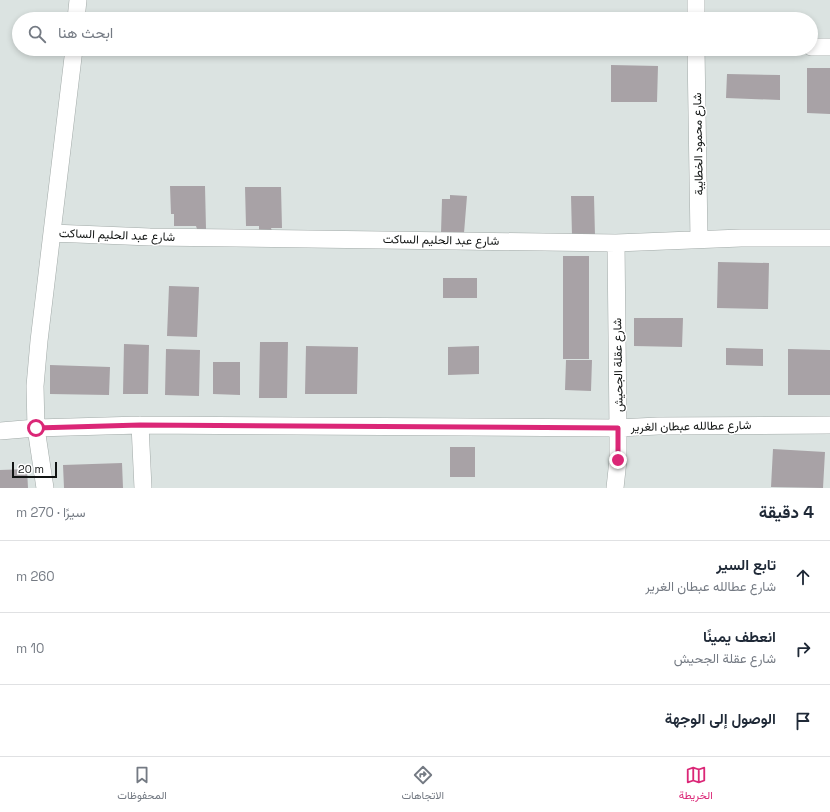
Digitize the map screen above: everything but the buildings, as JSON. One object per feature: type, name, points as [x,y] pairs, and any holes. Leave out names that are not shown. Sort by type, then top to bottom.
[{"type":"street","points":[[77,12],[78,0]]},
{"type":"street","points":[[696,0],[696,12]]},
{"type":"street","points":[[818,47],[830,47]]},
{"type":"street","name":"شارع عبد الحليم الساكت","points":[[45,488],[36,428],[35,386],[73,56]]},
{"type":"street","name":"شارع محمود الخطايبة","points":[[696,56],[699,239]]},
{"type":"street","name":"شارع عبد الحليم الساكت","points":[[52,233],[150,237],[616,242],[699,239],[830,238]]},
{"type":"street","name":"شارع عقلة الجحيش","points":[[615,488],[618,460],[616,242]]},
{"type":"street","points":[[140,425],[143,488]]},
{"type":"street","name":"شارع عطالله عبطان الغرير","points":[[0,431],[36,428],[140,425],[618,428],[658,426],[830,425]]},
{"type":"route","points":[[36,428],[140,425],[618,428],[618,460]]}]
